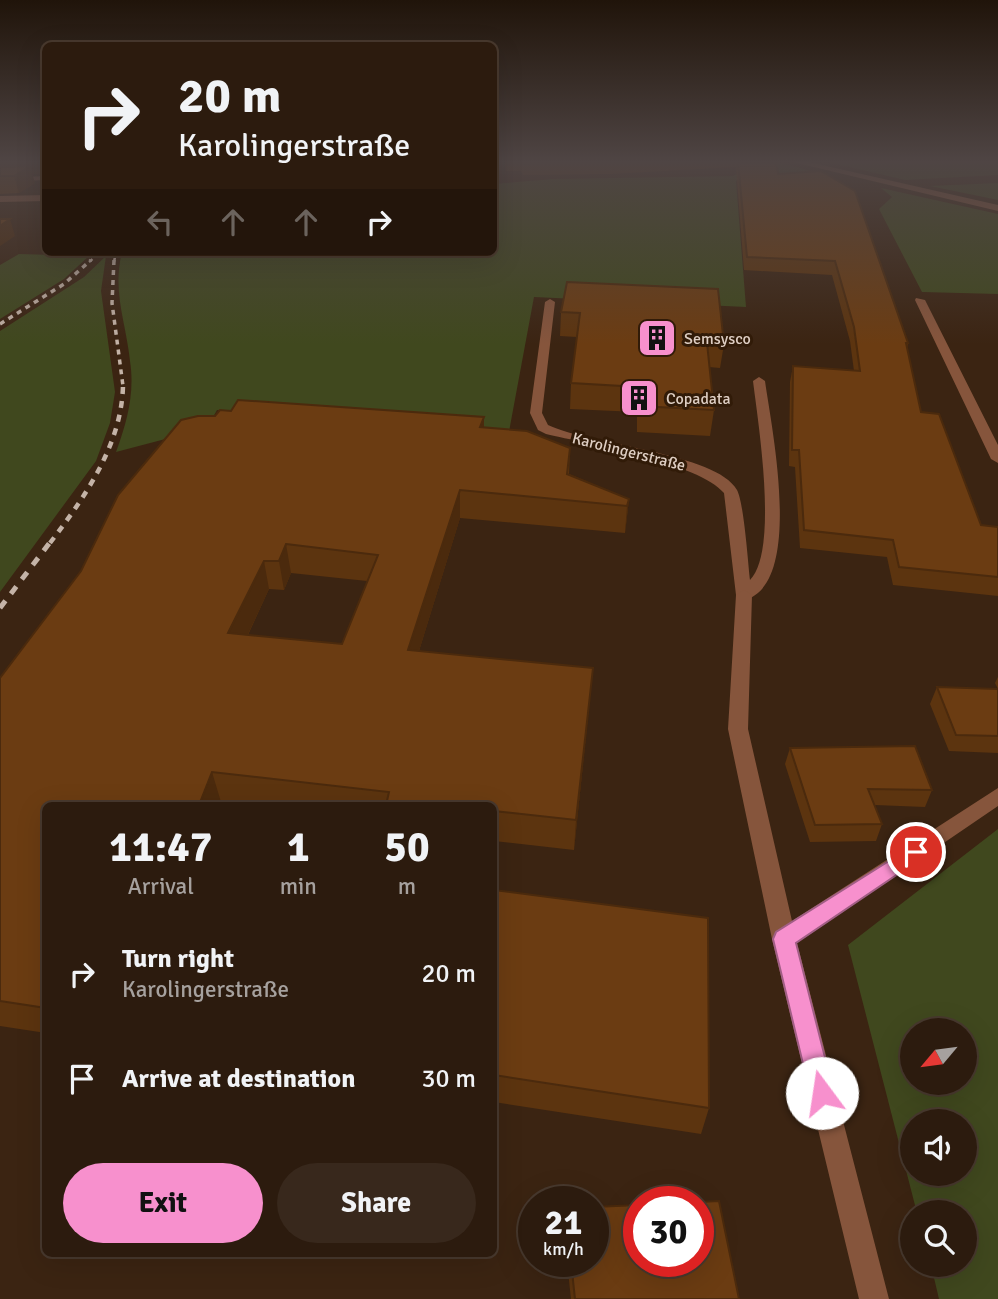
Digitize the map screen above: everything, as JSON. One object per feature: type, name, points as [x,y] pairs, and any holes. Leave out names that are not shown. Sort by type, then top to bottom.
[{"type":"street","points":[[920,300],[998,458]]},
{"type":"street","name":"Karolingerstraße","points":[[550,302],[536,413],[539,421],[551,431],[695,468],[720,479],[731,492],[744,595],[738,729],[784,939],[874,1299]]},
{"type":"street","points":[[744,595],[765,574],[770,524],[770,470],[759,382]]},
{"type":"street","points":[[784,939],[998,796]]},
{"type":"green space","points":[[497,223],[739,223],[746,307],[534,297],[508,437],[472,424],[217,410],[207,428],[116,452],[131,396],[128,347],[119,294],[121,256],[497,256]]},
{"type":"green space","points":[[886,223],[998,223],[998,294],[922,292]]},
{"type":"green space","points":[[19,254],[89,256],[64,279],[0,319],[0,265]]},
{"type":"green space","points":[[106,256],[101,291],[115,392],[110,423],[96,461],[0,592],[0,331],[84,277]]},
{"type":"green space","points":[[998,829],[998,1299],[939,1299],[934,1277],[977,1277],[977,1200],[914,1200],[910,1186],[977,1186],[977,1109],[900,1109],[900,1147],[848,945]]},
{"type":"building","points":[[744,223],[866,223],[908,343],[921,412],[939,414],[981,525],[998,527],[998,577],[899,567],[893,540],[804,530],[799,450],[792,450],[793,366],[860,371],[854,327],[835,261],[747,257]]},
{"type":"building","points":[[567,282],[718,289],[724,344],[707,343],[714,410],[639,406],[639,387],[571,383],[580,313],[561,312]]},
{"type":"building","points":[[238,400],[484,417],[480,427],[527,431],[570,448],[567,474],[629,499],[627,506],[460,490],[408,650],[593,668],[576,820],[497,811],[497,802],[387,802],[389,792],[212,772],[200,802],[42,802],[42,1007],[0,1001],[0,678],[81,571],[118,495],[181,420],[215,416],[220,410],[231,411]],"holes":[[[286,544],[378,555],[342,644],[228,633],[264,561],[279,561]]]},
{"type":"building","points":[[937,687],[998,689],[998,736],[956,735]]},
{"type":"building","points":[[915,746],[932,790],[868,789],[882,824],[815,825],[790,748]]},
{"type":"building","points":[[497,890],[708,918],[709,1108],[497,1075]]},
{"type":"building","points":[[714,1201],[719,1201],[739,1299],[575,1299],[573,1277],[609,1277],[609,1206],[623,1206],[623,1277],[714,1277]]},
{"type":"railway","points":[[89,262],[96,256]]},
{"type":"railway","points":[[114,262],[115,256]]},
{"type":"railway","points":[[0,324],[64,284],[91,260]]},
{"type":"railway","points":[[114,260],[112,303],[123,386]]},
{"type":"railway","points":[[50,543],[88,488],[109,449],[121,407],[123,386]]},
{"type":"railway","points":[[0,608],[51,541]]},
{"type":"place","name":"Semsysco","points":[[657,338]]},
{"type":"place","name":"Copadata","points":[[639,398]]},
{"type":"route","points":[[822,1093],[784,939],[916,852]]}]
